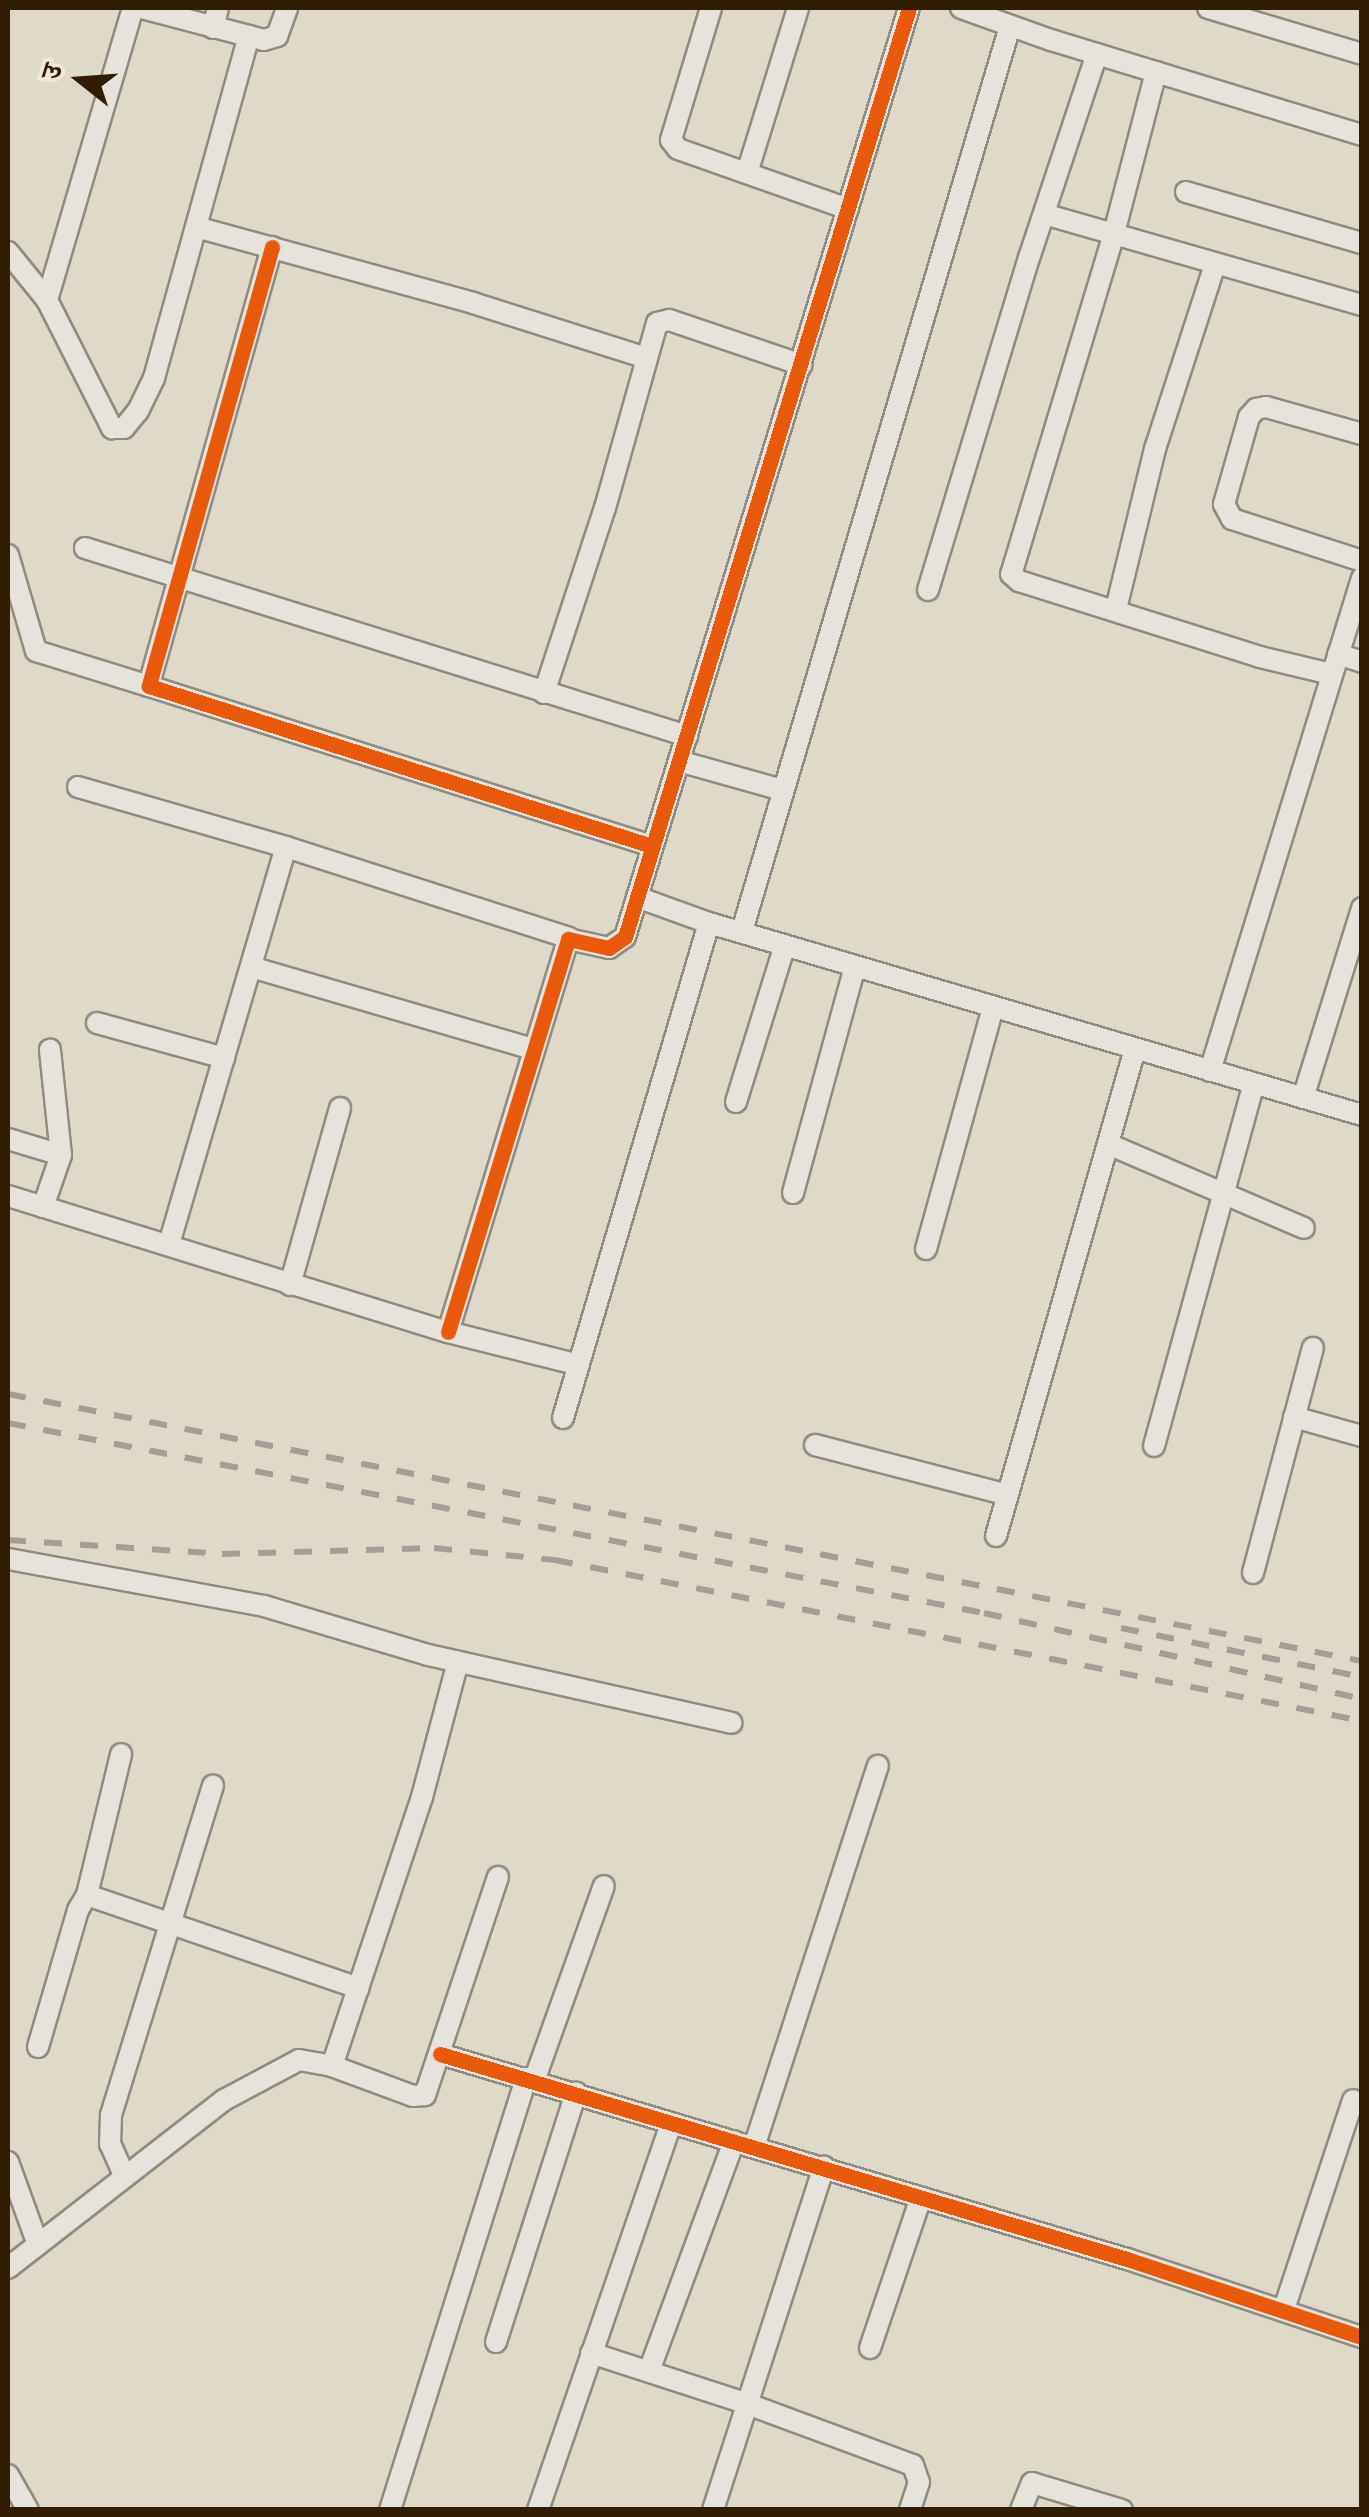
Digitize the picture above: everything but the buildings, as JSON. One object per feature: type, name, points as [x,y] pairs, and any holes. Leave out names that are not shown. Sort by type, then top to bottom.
[{"type":"street","points":[[47,300],[133,8]]},
{"type":"street","points":[[142,8],[215,18],[249,36],[272,40],[286,8]]},
{"type":"street","points":[[712,8],[671,140],[678,148],[848,209]]},
{"type":"street","points":[[747,173],[798,8]]},
{"type":"street","points":[[78,788],[286,847],[569,938],[609,948],[621,944],[909,8]]},
{"type":"street","points":[[964,8],[1097,54],[1362,135]]},
{"type":"street","points":[[1208,8],[1362,54]]},
{"type":"street","points":[[742,932],[1010,26]]},
{"type":"street","points":[[8,252],[47,300],[105,418],[118,430],[148,395],[249,36]]},
{"type":"street","points":[[928,590],[1097,54]]},
{"type":"street","points":[[1156,72],[1113,237],[1011,574],[1019,581],[1260,657],[1334,664],[1362,662]]},
{"type":"street","points":[[1186,192],[1362,243]]},
{"type":"street","points":[[1044,214],[1362,306]]},
{"type":"street","points":[[196,227],[646,358]]},
{"type":"street","points":[[149,686],[272,247]]},
{"type":"street","points":[[1116,609],[1155,449],[1215,264]]},
{"type":"street","points":[[544,693],[661,320],[802,365]]},
{"type":"street","points":[[1362,434],[1266,407],[1256,409],[1248,417],[1224,504],[1232,518],[1362,561]]},
{"type":"street","points":[[86,548],[687,736]]},
{"type":"street","points":[[8,555],[36,651],[652,846]]},
{"type":"street","points":[[1210,1071],[1362,578]]},
{"type":"street","points":[[679,761],[782,790]]},
{"type":"street","points":[[169,1244],[286,847]]},
{"type":"street","points":[[637,897],[709,923],[1362,1115]]},
{"type":"street","points":[[1302,1098],[1362,908]]},
{"type":"street","points":[[563,1418],[709,923]]},
{"type":"street","points":[[448,1332],[569,938]]},
{"type":"street","points":[[736,1102],[785,945]]},
{"type":"street","points":[[793,1193],[855,966]]},
{"type":"street","points":[[250,967],[533,1049]]},
{"type":"street","points":[[926,1248],[993,1007]]},
{"type":"street","points":[[97,1023],[224,1058]]},
{"type":"street","points":[[996,1536],[1135,1048]]},
{"type":"street","points":[[43,1207],[61,1155],[50,1050]]},
{"type":"street","points":[[1154,1446],[1254,1084]]},
{"type":"street","points":[[290,1286],[340,1108]]},
{"type":"street","points":[[8,1139],[61,1155]]},
{"type":"street","points":[[1108,1144],[1304,1228]]},
{"type":"street","points":[[8,1196],[169,1244],[290,1286],[578,1365]]},
{"type":"street","points":[[1253,1572],[1313,1348]]},
{"type":"street","points":[[1294,1417],[1362,1436]]},
{"type":"street","points":[[815,1445],[1008,1495]]},
{"type":"street","points":[[8,1559],[264,1606],[458,1662],[730,1724]]},
{"type":"street","points":[[332,2066],[422,1797],[458,1662]]},
{"type":"street","points":[[38,2047],[78,1910],[88,1895],[121,1754]]},
{"type":"street","points":[[649,2372],[744,2144],[878,1766]]},
{"type":"street","points":[[124,2176],[110,2144],[108,2128],[213,1785]]},
{"type":"street","points":[[8,2268],[224,2100],[300,2060],[332,2066],[419,2096],[428,2090],[498,1876]]},
{"type":"street","points":[[390,2510],[530,2080],[604,1886]]},
{"type":"street","points":[[88,1895],[358,1988]]},
{"type":"street","points":[[440,2054],[921,2197],[1284,2309],[1362,2337]]},
{"type":"street","points":[[496,2342],[576,2093]]},
{"type":"street","points":[[1284,2309],[1353,2100]]},
{"type":"street","points":[[538,2510],[671,2123]]},
{"type":"street","points":[[8,2162],[38,2245]]},
{"type":"street","points":[[713,2510],[824,2168]]},
{"type":"street","points":[[870,2348],[921,2197]]},
{"type":"street","points":[[592,2353],[745,2402],[913,2465],[919,2482],[910,2510]]},
{"type":"street","points":[[8,2476],[28,2510]]},
{"type":"street","points":[[1021,2510],[1032,2483],[1122,2510]]},
{"type":"railway","points":[[8,1394],[1362,1661]]},
{"type":"railway","points":[[8,1423],[984,1613],[1362,1699]]},
{"type":"railway","points":[[8,1540],[222,1554],[434,1548],[555,1560],[1362,1721]]},
{"type":"railway","points":[[1121,1628],[1362,1677]]},
{"type":"cycle path","points":[[448,1332],[568,939],[609,948],[625,937],[909,8]]},
{"type":"cycle path","points":[[272,247],[149,686],[652,846]]},
{"type":"cycle path","points":[[440,2054],[1127,2259],[1362,2337]]}]
